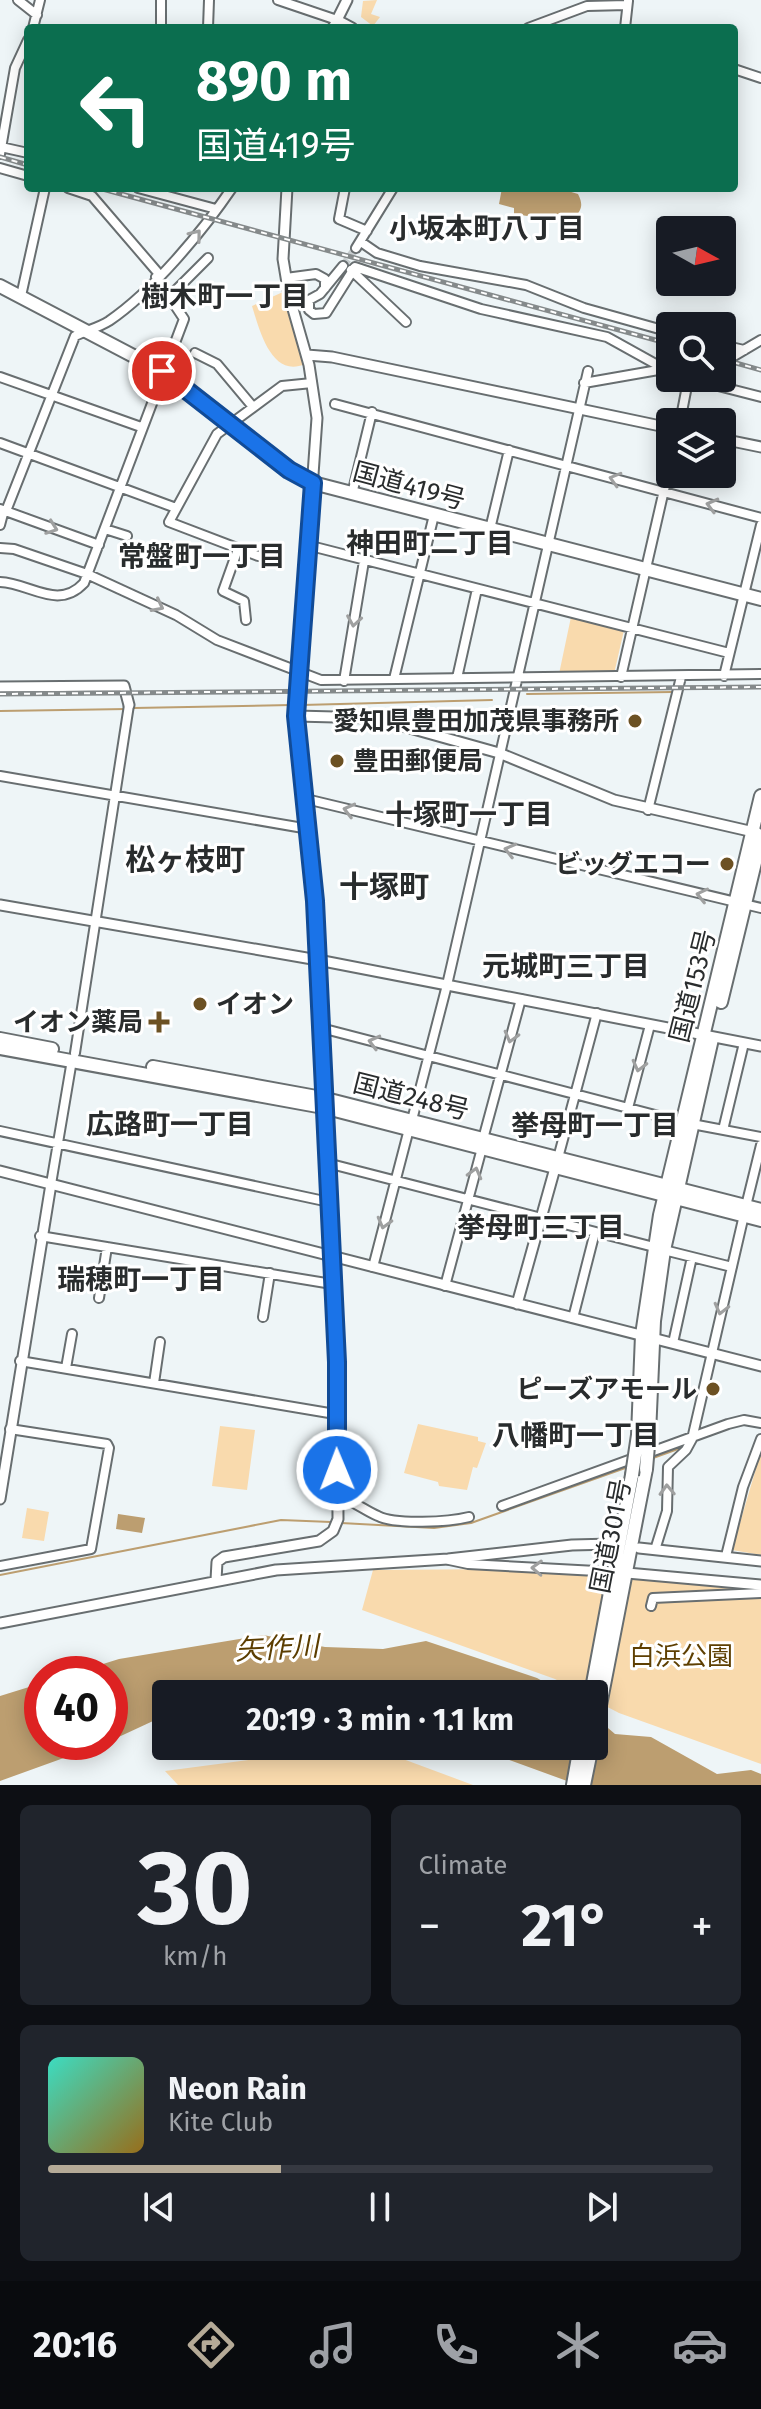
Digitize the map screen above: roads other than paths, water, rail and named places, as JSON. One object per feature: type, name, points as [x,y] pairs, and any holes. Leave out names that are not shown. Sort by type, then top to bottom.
[{"type":"highway","name":"国道419号","points":[[0,286],[162,371],[289,470],[313,483],[761,599]]},
{"type":"highway","name":"国道153号","points":[[670,1193],[758,834],[761,796]]},
{"type":"highway","name":"国道248号","points":[[0,1039],[74,1057]]},
{"type":"highway","name":"国道248号","points":[[0,1048],[74,1057],[323,1102],[670,1193]]},
{"type":"highway","points":[[670,1193],[745,1210],[761,1210]]},
{"type":"highway","name":"国道301号","points":[[594,1680],[646,1469],[643,1434],[648,1336],[659,1248],[670,1193]]},
{"type":"highway","points":[[745,1210],[761,1220]]},
{"type":"highway","name":"国道301号","points":[[603,1680],[620,1578],[632,1475],[643,1434]]},
{"type":"highway","points":[[573,1785],[577,1760]]},
{"type":"highway","points":[[584,1785],[589,1760]]},
{"type":"street","points":[[18,0],[37,15]]},
{"type":"street","points":[[34,24],[40,0]]},
{"type":"street","points":[[161,0],[161,24]]},
{"type":"street","points":[[208,24],[209,0]]},
{"type":"street","points":[[278,0],[335,24],[347,0]]},
{"type":"street","points":[[539,24],[587,6],[628,2],[625,24]]},
{"type":"street","points":[[0,154],[15,68],[24,49]]},
{"type":"street","points":[[738,70],[761,78]]},
{"type":"street","points":[[1,147],[24,152]]},
{"type":"street","points":[[0,168],[24,175]]},
{"type":"street","points":[[21,296],[44,192]]},
{"type":"street","points":[[0,582],[60,596],[78,589],[99,545],[184,319],[158,276],[92,196],[80,192]]},
{"type":"street","points":[[153,192],[216,209]]},
{"type":"street","points":[[0,525],[3,510],[75,336],[90,332],[133,302],[229,192]]},
{"type":"street","points":[[216,1580],[217,1562],[224,1557],[319,1541],[336,1523],[335,1414],[338,1384],[318,960],[309,829],[296,716],[317,418],[307,355],[286,278],[283,231],[287,192]]},
{"type":"street","points":[[344,192],[339,219],[367,231]]},
{"type":"street","points":[[391,192],[358,245],[420,266],[526,285],[584,308],[656,328]]},
{"type":"street","points":[[170,296],[208,258]]},
{"type":"street","points":[[347,268],[326,313],[318,316],[309,310],[309,300],[347,268],[355,267],[481,309],[607,337],[656,364]]},
{"type":"street","points":[[347,268],[406,322]]},
{"type":"street","points":[[286,278],[316,274],[325,279],[325,288]]},
{"type":"street","points":[[736,355],[759,343]]},
{"type":"street","points":[[736,348],[744,350]]},
{"type":"street","points":[[195,353],[217,364],[253,407]]},
{"type":"street","points":[[307,355],[332,357],[656,425]]},
{"type":"street","points":[[373,1267],[447,985],[588,371]]},
{"type":"street","points":[[584,383],[656,372]]},
{"type":"street","points":[[0,377],[141,427]]},
{"type":"street","points":[[258,556],[169,522],[216,436],[282,386],[312,383]]},
{"type":"street","points":[[736,391],[761,397]]},
{"type":"street","points":[[335,404],[761,518]]},
{"type":"street","points":[[352,494],[372,412]]},
{"type":"street","points":[[736,442],[761,447]]},
{"type":"street","points":[[0,443],[176,508]]},
{"type":"street","points":[[490,529],[509,450]]},
{"type":"street","points":[[621,677],[665,488]]},
{"type":"street","points":[[3,510],[99,545]]},
{"type":"street","points":[[394,679],[434,515]]},
{"type":"street","points":[[724,676],[761,525]]},
{"type":"street","points":[[105,529],[127,536]]},
{"type":"street","points":[[307,545],[729,653]]},
{"type":"street","points":[[0,548],[14,549],[87,574],[163,609],[217,640],[321,680],[761,674]]},
{"type":"street","points":[[238,549],[223,591],[244,601],[246,620]]},
{"type":"street","points":[[344,681],[364,561]]},
{"type":"street","points":[[457,678],[477,589]]},
{"type":"street","points":[[648,810],[681,677]]},
{"type":"street","points":[[0,687],[124,686],[129,709],[74,1057],[40,1236],[0,1499]]},
{"type":"street","points":[[296,716],[363,716],[499,753],[648,810],[758,834]]},
{"type":"street","points":[[0,776],[309,829]]},
{"type":"street","points":[[306,799],[761,908]]},
{"type":"street","points":[[0,905],[318,960],[761,1046]]},
{"type":"street","points":[[445,1286],[521,999]]},
{"type":"street","points":[[517,1304],[597,1013]]},
{"type":"street","points":[[628,1108],[650,1025]]},
{"type":"street","points":[[321,1028],[687,1123],[761,1137]]},
{"type":"street","points":[[723,1130],[744,1043]]},
{"type":"street","points":[[0,1131],[329,1202]]},
{"type":"street","points":[[655,1550],[667,1511],[668,1467],[686,1450],[692,1439],[761,1145]]},
{"type":"street","points":[[327,1163],[732,1267]]},
{"type":"street","points":[[0,1171],[761,1366]]},
{"type":"street","points":[[573,1318],[595,1232]]},
{"type":"street","points":[[40,1236],[332,1284]]},
{"type":"street","points":[[99,1298],[107,1247]]},
{"type":"street","points":[[673,1343],[692,1257]]},
{"type":"street","points":[[263,1317],[270,1273]]},
{"type":"street","points":[[66,1368],[72,1334]]},
{"type":"street","points":[[154,1383],[160,1342]]},
{"type":"street","points":[[20,1361],[335,1414]]},
{"type":"street","points":[[502,1506],[744,1420],[761,1423]]},
{"type":"street","points":[[0,1566],[91,1549],[109,1448],[107,1444],[10,1429]]},
{"type":"street","points":[[726,1556],[761,1439]]},
{"type":"street","points":[[337,1497],[356,1501],[380,1518],[454,1521],[469,1517]]},
{"type":"street","points":[[0,1623],[216,1580],[347,1563],[448,1559],[572,1545],[612,1544]]},
{"type":"street","points":[[639,1548],[761,1561]]},
{"type":"street","points":[[448,1559],[468,1564],[620,1578],[761,1585]]},
{"type":"street","points":[[651,1606],[653,1598],[679,1600],[761,1593]]},
{"type":"water","points":[[501,192],[571,192],[578,194],[581,207],[574,223],[514,214],[514,208],[499,204]]},
{"type":"water","points":[[118,1514],[145,1518],[142,1533],[116,1529]]},
{"type":"water","name":"矢作川","points":[[263,1635],[325,1647],[383,1649],[426,1641],[540,1680],[152,1680],[152,1722],[128,1733],[128,1658]]},
{"type":"water","points":[[24,1689],[24,1760],[58,1760],[0,1781],[0,1696]]},
{"type":"water","points":[[608,1728],[615,1734],[651,1737],[717,1774],[751,1770],[761,1774],[761,1785],[578,1785],[509,1760],[608,1760]]},
{"type":"waterway","points":[[527,694],[672,692]]},
{"type":"waterway","points":[[302,705],[492,700]]},
{"type":"waterway","points":[[134,708],[291,705]]},
{"type":"waterway","points":[[0,711],[127,709]]},
{"type":"waterway","points":[[653,1458],[678,1449]]},
{"type":"waterway","points":[[341,1523],[434,1528],[471,1523],[628,1467]]},
{"type":"waterway","points":[[0,1575],[281,1520],[331,1522]]},
{"type":"tunnel","points":[[343,266],[356,248]]},
{"type":"railway","points":[[0,157],[24,164]]},
{"type":"railway","points":[[114,192],[656,340]]},
{"type":"railway","points":[[736,363],[761,370]]},
{"type":"railway","points":[[0,694],[761,687]]},
{"type":"place","name":"愛知県豊田加茂県事務所","points":[[635,721]]},
{"type":"place","name":"豊田郵便局","points":[[337,761]]},
{"type":"place","name":"ビッグエコー","points":[[727,864]]},
{"type":"place","name":"イオン","points":[[200,1004]]},
{"type":"place","name":"イオン薬局","points":[[159,1022]]},
{"type":"place","name":"ピーズアモール","points":[[713,1389]]},
{"type":"district","name":"小坂本町八丁目","points":[[487,228]]},
{"type":"district","name":"樹木町一丁目","points":[[225,296]]},
{"type":"district","name":"神田町二丁目","points":[[430,543]]},
{"type":"district","name":"常盤町一丁目","points":[[202,556]]},
{"type":"district","name":"十塚町一丁目","points":[[469,814]]},
{"type":"district","name":"松ヶ枝町","points":[[185,860]]},
{"type":"district","name":"十塚町","points":[[384,887]]},
{"type":"district","name":"元城町三丁目","points":[[566,966]]},
{"type":"district","name":"広路町一丁目","points":[[170,1124]]},
{"type":"district","name":"挙母町一丁目","points":[[595,1125]]},
{"type":"district","name":"挙母町三丁目","points":[[541,1227]]},
{"type":"district","name":"瑞穂町一丁目","points":[[141,1279]]},
{"type":"district","name":"八幡町一丁目","points":[[576,1435]]},
{"type":"park label","name":"白浜公園","points":[[681,1656]]}]
